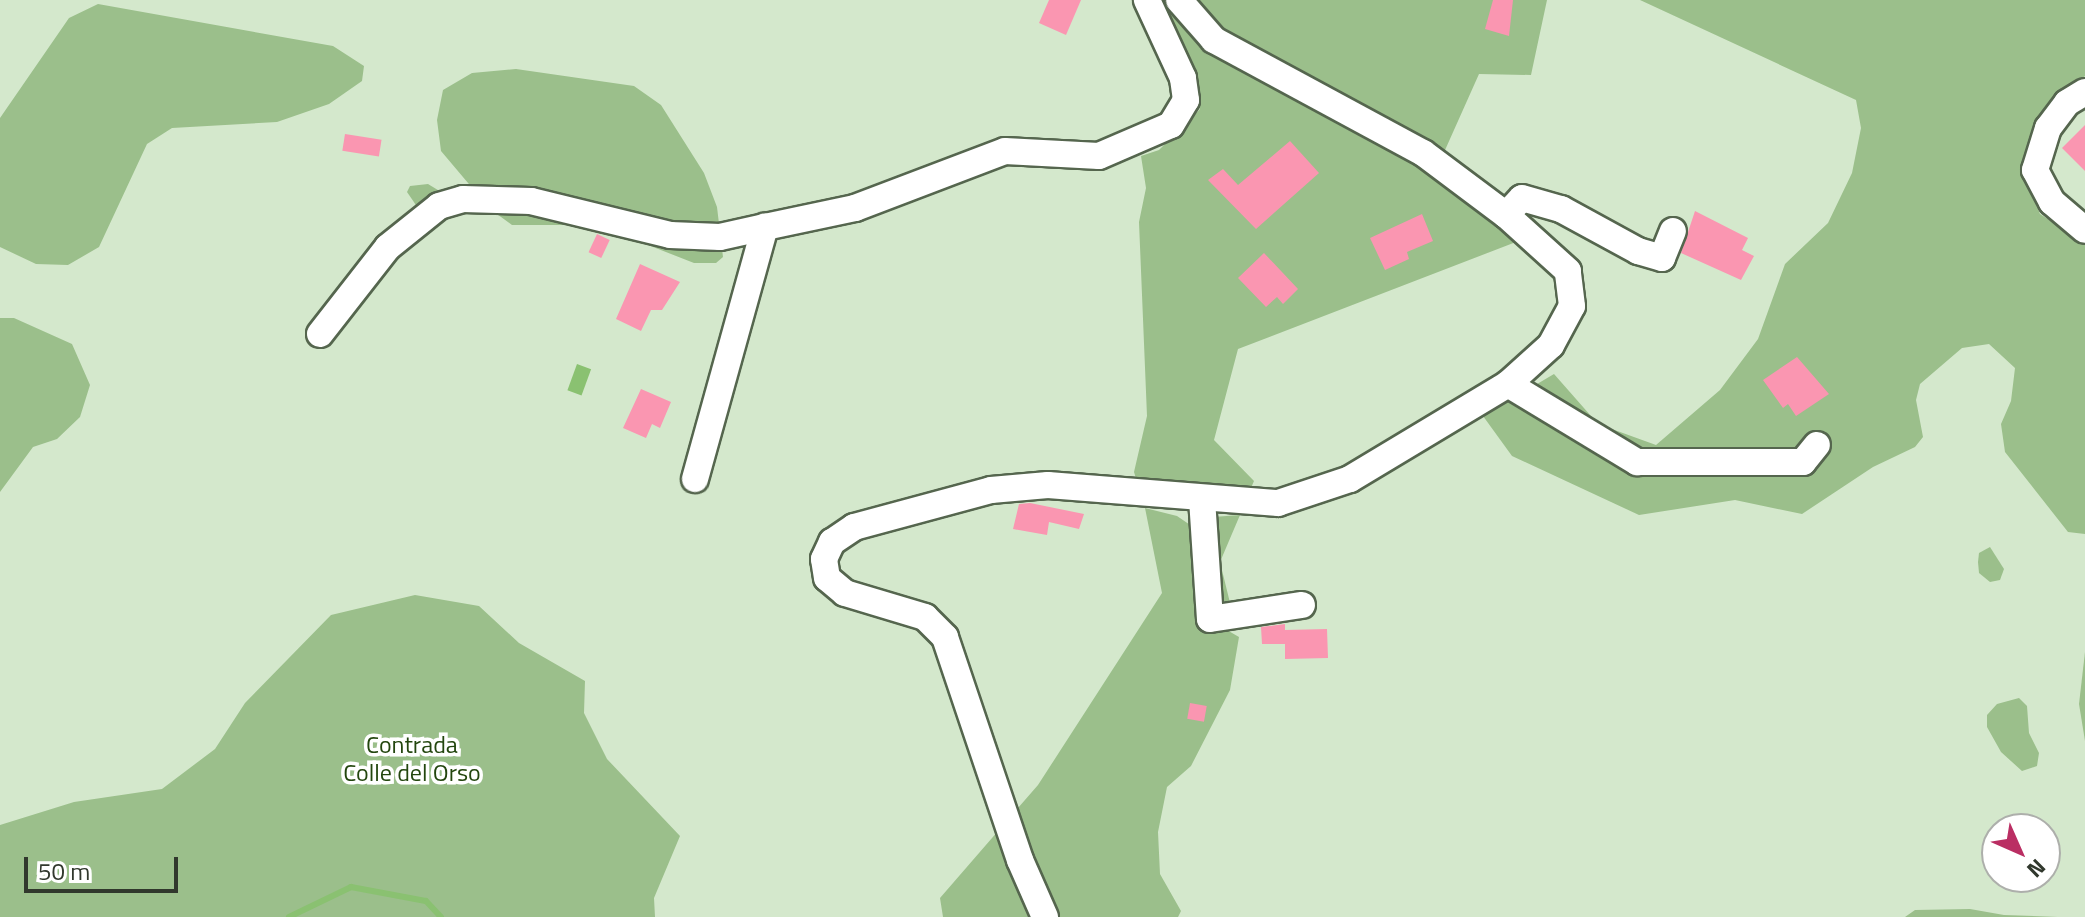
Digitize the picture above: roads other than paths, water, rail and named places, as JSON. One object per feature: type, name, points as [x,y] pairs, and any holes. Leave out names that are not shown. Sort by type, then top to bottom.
[{"type":"street","points":[[320,334],[388,247],[439,206],[463,199],[531,201],[670,235],[720,237],[855,208],[1005,151],[1099,156],[1171,125],[1186,100],[1183,78],[1147,0]]},
{"type":"street","points":[[1045,917],[1020,860],[945,637],[925,617],[845,593],[827,578],[824,559],[832,542],[854,527],[991,490],[1048,485],[1278,503],[1350,479],[1508,384],[1551,345],[1572,306],[1568,271],[1506,215],[1423,153],[1214,40],[1179,0]]},
{"type":"street","points":[[2085,92],[2067,103],[2048,128],[2035,170],[2052,202],[2085,230]]},
{"type":"street","points":[[1506,215],[1522,198],[1561,209],[1638,251],[1662,258],[1673,231]]},
{"type":"street","points":[[695,479],[765,227]]},
{"type":"street","points":[[1508,384],[1637,462],[1803,462],[1817,445]]},
{"type":"street","points":[[1202,499],[1210,619],[1302,605]]},
{"type":"waterway","points":[[289,917],[351,887],[426,901],[441,917]]},
{"type":"park label","name":"Contrada Colle del Orso","points":[[412,759]]}]
